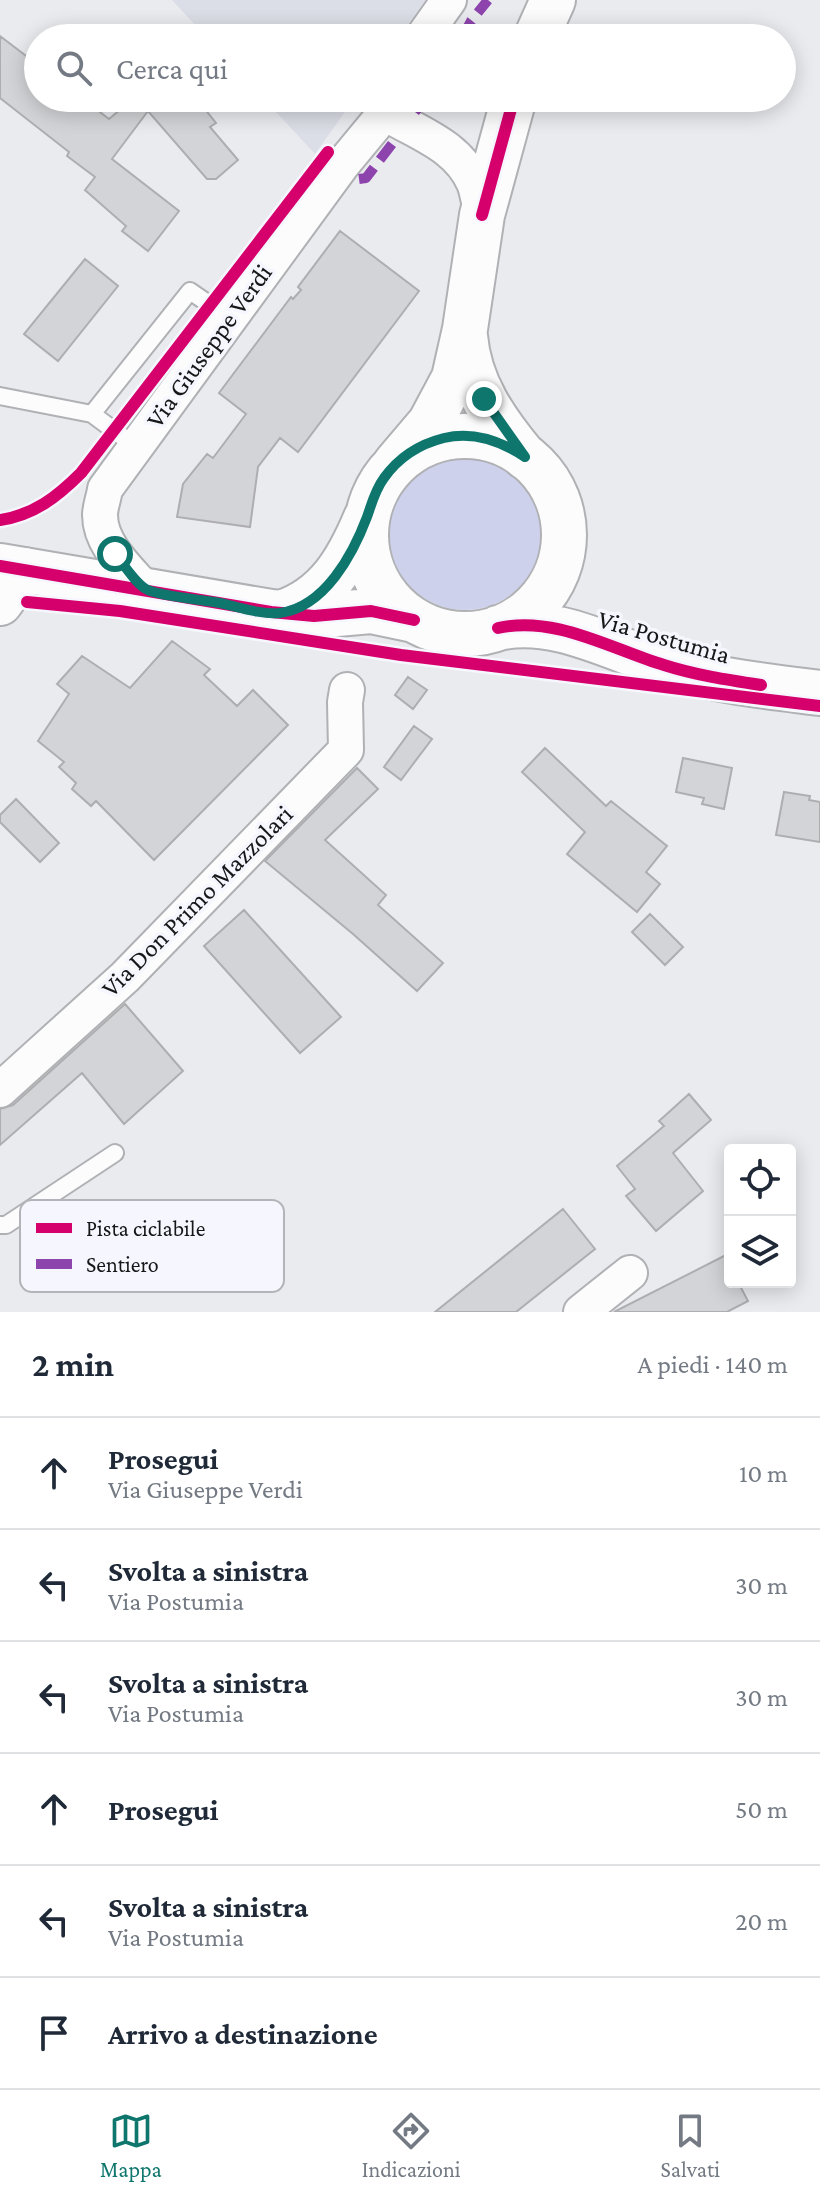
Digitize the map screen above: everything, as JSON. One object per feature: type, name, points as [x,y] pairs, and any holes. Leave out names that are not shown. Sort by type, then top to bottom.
[{"type":"main road","points":[[281,613],[307,602],[324,589],[343,566],[373,496],[430,423],[448,391],[458,364],[465,329],[482,215],[510,112]]},
{"type":"main road","points":[[465,329],[469,362],[478,388],[492,414],[525,457]]},
{"type":"main road","points":[[8,580],[146,590],[314,616],[371,611],[414,620],[433,629],[453,633],[473,634],[498,628],[528,611],[542,597],[560,563],[564,543],[563,524],[551,486],[540,470],[509,446],[471,436],[431,442],[396,463]]},
{"type":"main road","points":[[367,516],[367,556],[374,576],[391,601],[414,620]]},
{"type":"main road","name":"Via Postumia","points":[[564,543],[571,579],[587,612],[626,645],[662,665]]},
{"type":"main road","name":"Via Postumia","points":[[498,628],[527,625],[554,628],[662,665],[702,675],[820,693]]},
{"type":"street","points":[[432,24],[449,0]]},
{"type":"street","name":"Via Giuseppe Verdi","points":[[146,590],[115,554],[105,536],[100,515],[105,489],[380,112]]},
{"type":"street","name":"Via Giuseppe Verdi","points":[[395,112],[440,142],[462,164],[474,183],[482,215]]},
{"type":"street","name":"Via Don Primo Mazzolari","points":[[0,1090],[125,977],[346,750],[347,690]]},
{"type":"street","points":[[581,1312],[630,1273]]},
{"type":"lane","points":[[92,414],[190,291],[229,318]]},
{"type":"lane","points":[[0,396],[92,414],[135,446]]},
{"type":"lane","points":[[44,1200],[115,1153]]},
{"type":"lane","points":[[0,1225],[6,1225],[20,1216]]},
{"type":"shaded area","points":[[172,0],[425,0],[408,24],[194,24]]},
{"type":"shaded area","points":[[276,112],[345,112],[315,154]]},
{"type":"shaded area","points":[[465,458],[494,464],[519,480],[535,505],[541,534],[535,563],[519,588],[494,604],[465,610],[436,604],[411,588],[395,563],[389,534],[395,505],[411,480],[436,464]]},
{"type":"building","points":[[0,36],[24,54],[24,112],[100,112],[109,119],[117,112],[147,112],[112,159],[179,211],[148,251],[122,231],[126,226],[85,190],[95,177],[67,156],[69,152],[0,98]]},
{"type":"building","points":[[149,112],[207,112],[216,123],[210,127],[238,160],[216,179],[207,179]]},
{"type":"building","points":[[340,231],[419,291],[298,452],[280,438],[258,467],[250,527],[177,517],[183,484],[207,454],[213,458],[246,414],[219,393],[291,297],[293,299],[301,290],[298,287]]},
{"type":"building","points":[[85,259],[118,286],[58,361],[24,334]]},
{"type":"building","points":[[172,641],[210,669],[204,675],[237,706],[253,690],[288,725],[154,860],[96,801],[91,806],[72,789],[76,783],[59,767],[64,762],[38,741],[69,694],[57,684],[82,656],[130,688]]},
{"type":"building","points":[[408,677],[427,690],[413,709],[395,695]]},
{"type":"building","points":[[414,726],[432,739],[401,780],[384,767]]},
{"type":"building","points":[[545,748],[606,806],[611,801],[667,846],[646,872],[660,884],[637,912],[567,854],[585,832],[522,772]]},
{"type":"building","points":[[683,758],[732,768],[724,809],[702,804],[704,798],[676,792]]},
{"type":"building","points":[[357,768],[378,789],[325,840],[386,895],[378,905],[443,963],[417,991],[265,861]]},
{"type":"building","points":[[784,792],[810,796],[809,800],[820,802],[820,842],[776,835]]},
{"type":"building","points":[[16,799],[59,843],[40,862],[0,822],[0,815]]},
{"type":"building","points":[[244,910],[341,1017],[300,1053],[204,946]]},
{"type":"building","points":[[650,914],[683,947],[665,965],[632,932]]},
{"type":"building","points":[[125,1004],[183,1071],[124,1124],[82,1073],[0,1145],[0,1109],[13,1105]]},
{"type":"building","points":[[689,1094],[711,1120],[673,1153],[703,1191],[656,1231],[626,1196],[635,1189],[617,1166],[664,1126],[659,1121]]},
{"type":"building","points":[[563,1209],[595,1249],[516,1312],[435,1312]]},
{"type":"building","points":[[724,1256],[724,1288],[741,1288],[748,1301],[727,1312],[614,1312]]},
{"type":"marked path","points":[[469,24],[488,0]]},
{"type":"marked path","points":[[359,179],[366,178],[392,144]]},
{"type":"cycle path","points":[[482,215],[510,112]]},
{"type":"cycle path","points":[[0,520],[24,514],[44,504],[81,473],[328,152]]},
{"type":"cycle path","points":[[0,566],[271,612],[314,616],[371,611],[414,620]]},
{"type":"cycle path","points":[[27,602],[120,611],[401,655],[820,706]]},
{"type":"cycle path","points":[[498,628],[519,625],[562,630],[676,669],[761,685]]},
{"type":"route","points":[[115,554],[146,590],[271,612],[281,613],[292,609],[314,597],[338,573],[349,556],[383,479],[396,463],[413,451],[431,442],[471,436],[509,446],[525,457],[484,399]]}]
